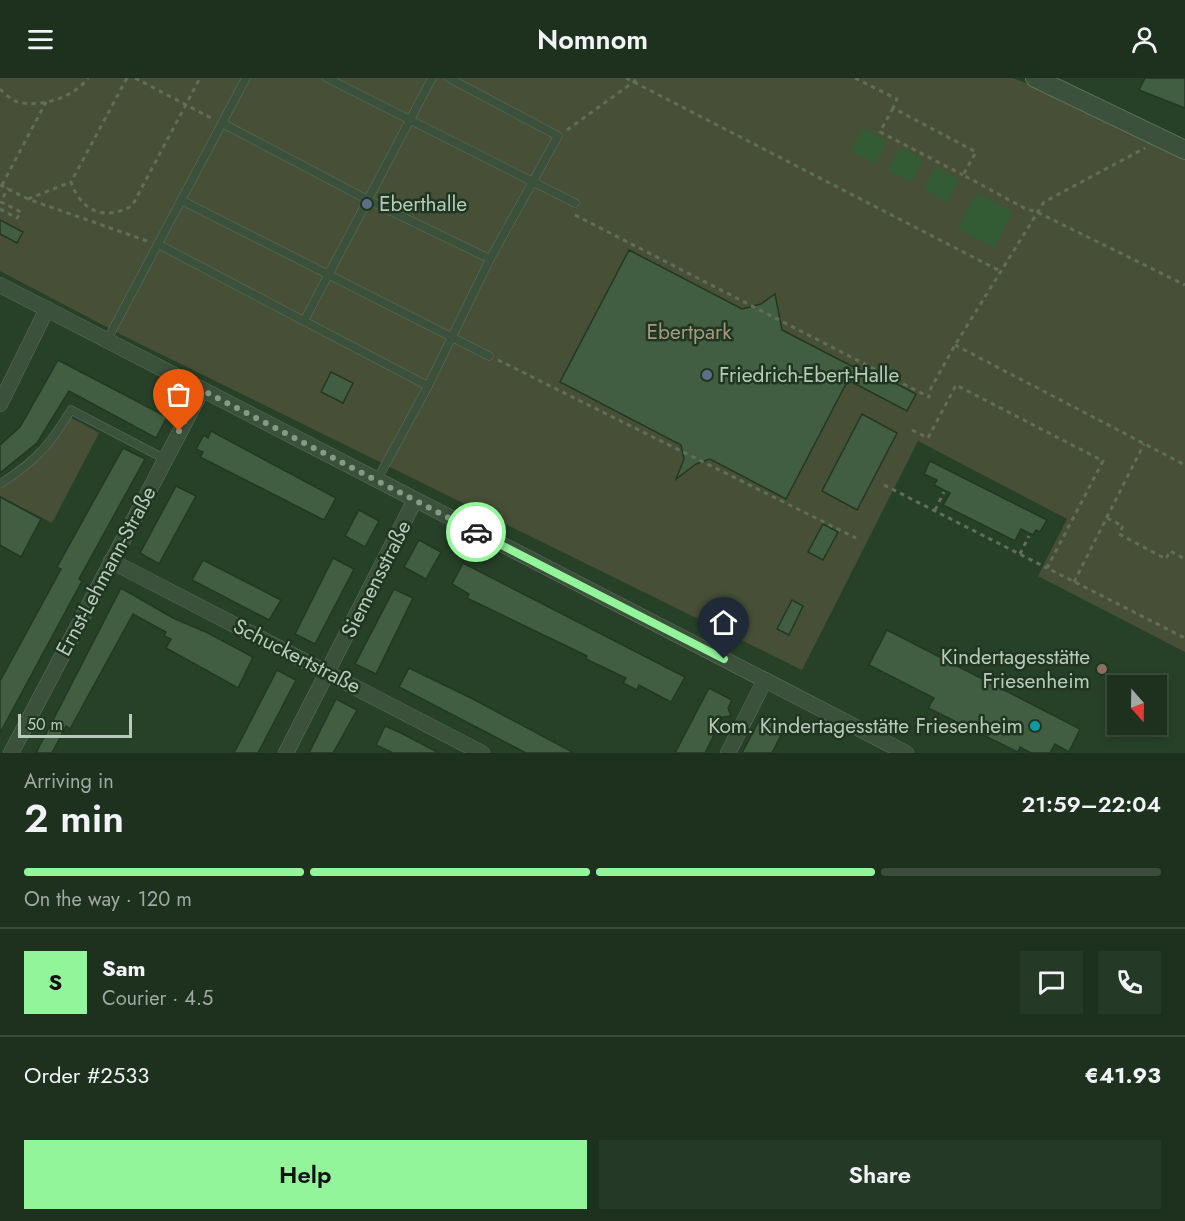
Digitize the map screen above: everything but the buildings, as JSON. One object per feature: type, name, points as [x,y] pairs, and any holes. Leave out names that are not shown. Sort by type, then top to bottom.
[{"type":"street","points":[[1035,78],[1185,150]]},
{"type":"street","points":[[0,285],[906,753]]},
{"type":"street","points":[[0,404],[47,309]]},
{"type":"street","name":"Ernst-Lehmann-Straße","points":[[10,753],[202,390]]},
{"type":"street","name":"Siemensstraße","points":[[286,753],[415,500]]},
{"type":"street","name":"Schuckertstraße","points":[[111,561],[482,753]]},
{"type":"street","points":[[728,753],[765,680]]},
{"type":"lane","points":[[107,340],[246,78]]},
{"type":"lane","points":[[327,78],[575,203]]},
{"type":"lane","points":[[304,321],[432,78]]},
{"type":"lane","points":[[377,480],[428,386],[490,259],[558,136],[449,78]]},
{"type":"lane","points":[[222,123],[368,200],[490,259]]},
{"type":"lane","points":[[181,200],[489,356]]},
{"type":"lane","points":[[158,244],[428,386]]},
{"type":"lane","points":[[0,484],[24,469],[50,445],[71,410],[165,459]]},
{"type":"path","points":[[0,89],[14,101],[46,102],[69,94],[88,78]]},
{"type":"path","points":[[28,199],[70,182],[127,78]]},
{"type":"path","points":[[135,78],[222,123]]},
{"type":"path","points":[[70,182],[76,196],[95,212],[122,212],[132,207],[200,78]]},
{"type":"path","points":[[626,78],[1001,271]]},
{"type":"path","points":[[558,136],[636,83],[639,78]]},
{"type":"path","points":[[855,78],[897,99],[880,132],[1026,209],[1037,212],[1185,285]]},
{"type":"path","points":[[46,102],[1,185],[28,199],[158,244]]},
{"type":"path","points":[[893,108],[976,152],[963,176]]},
{"type":"path","points":[[575,203],[570,212],[929,397],[931,388],[955,345],[1044,202],[1162,139]]},
{"type":"path","points":[[0,209],[18,218],[21,212],[1,202],[8,188]]},
{"type":"path","points":[[955,345],[1185,465]]},
{"type":"path","points":[[489,356],[856,538]]},
{"type":"path","points":[[912,430],[928,438],[956,385],[1103,461],[1047,568]]},
{"type":"path","points":[[1074,582],[1144,444]]},
{"type":"path","points":[[884,485],[1185,638]]},
{"type":"path","points":[[935,510],[944,492]]},
{"type":"path","points":[[1107,518],[1123,526],[1119,534],[1166,559],[1170,551],[1185,559]]},
{"type":"path","points":[[1020,554],[1029,536]]},
{"type":"green space","name":"Ebertpark","points":[[0,78],[1013,78],[1083,106],[1185,155],[1185,652],[1038,576],[1067,519],[918,441],[802,670],[122,335],[0,271]]},
{"type":"green space","points":[[70,417],[99,433],[52,523],[0,496],[0,489],[23,474],[41,458],[56,440]]},
{"type":"shaded area","points":[[863,128],[887,141],[876,164],[851,152]]},
{"type":"shaded area","points":[[900,147],[923,159],[911,182],[888,170]]},
{"type":"shaded area","points":[[936,167],[959,179],[947,202],[924,190]]},
{"type":"shaded area","points":[[977,193],[1013,212],[994,248],[958,228]]},
{"type":"way so far","points":[[179,431],[202,390],[476,532]]},
{"type":"place","name":"Eberthalle","points":[[367,204]]},
{"type":"place","name":"Friedrich-Ebert-Halle","points":[[707,375]]},
{"type":"place","name":"Kindertagesstätte Friesenheim","points":[[1102,669]]},
{"type":"place","name":"Kom. Kindertagesstätte Friesenheim","points":[[1035,726]]},
{"type":"route","points":[[476,532],[724,659]]}]
